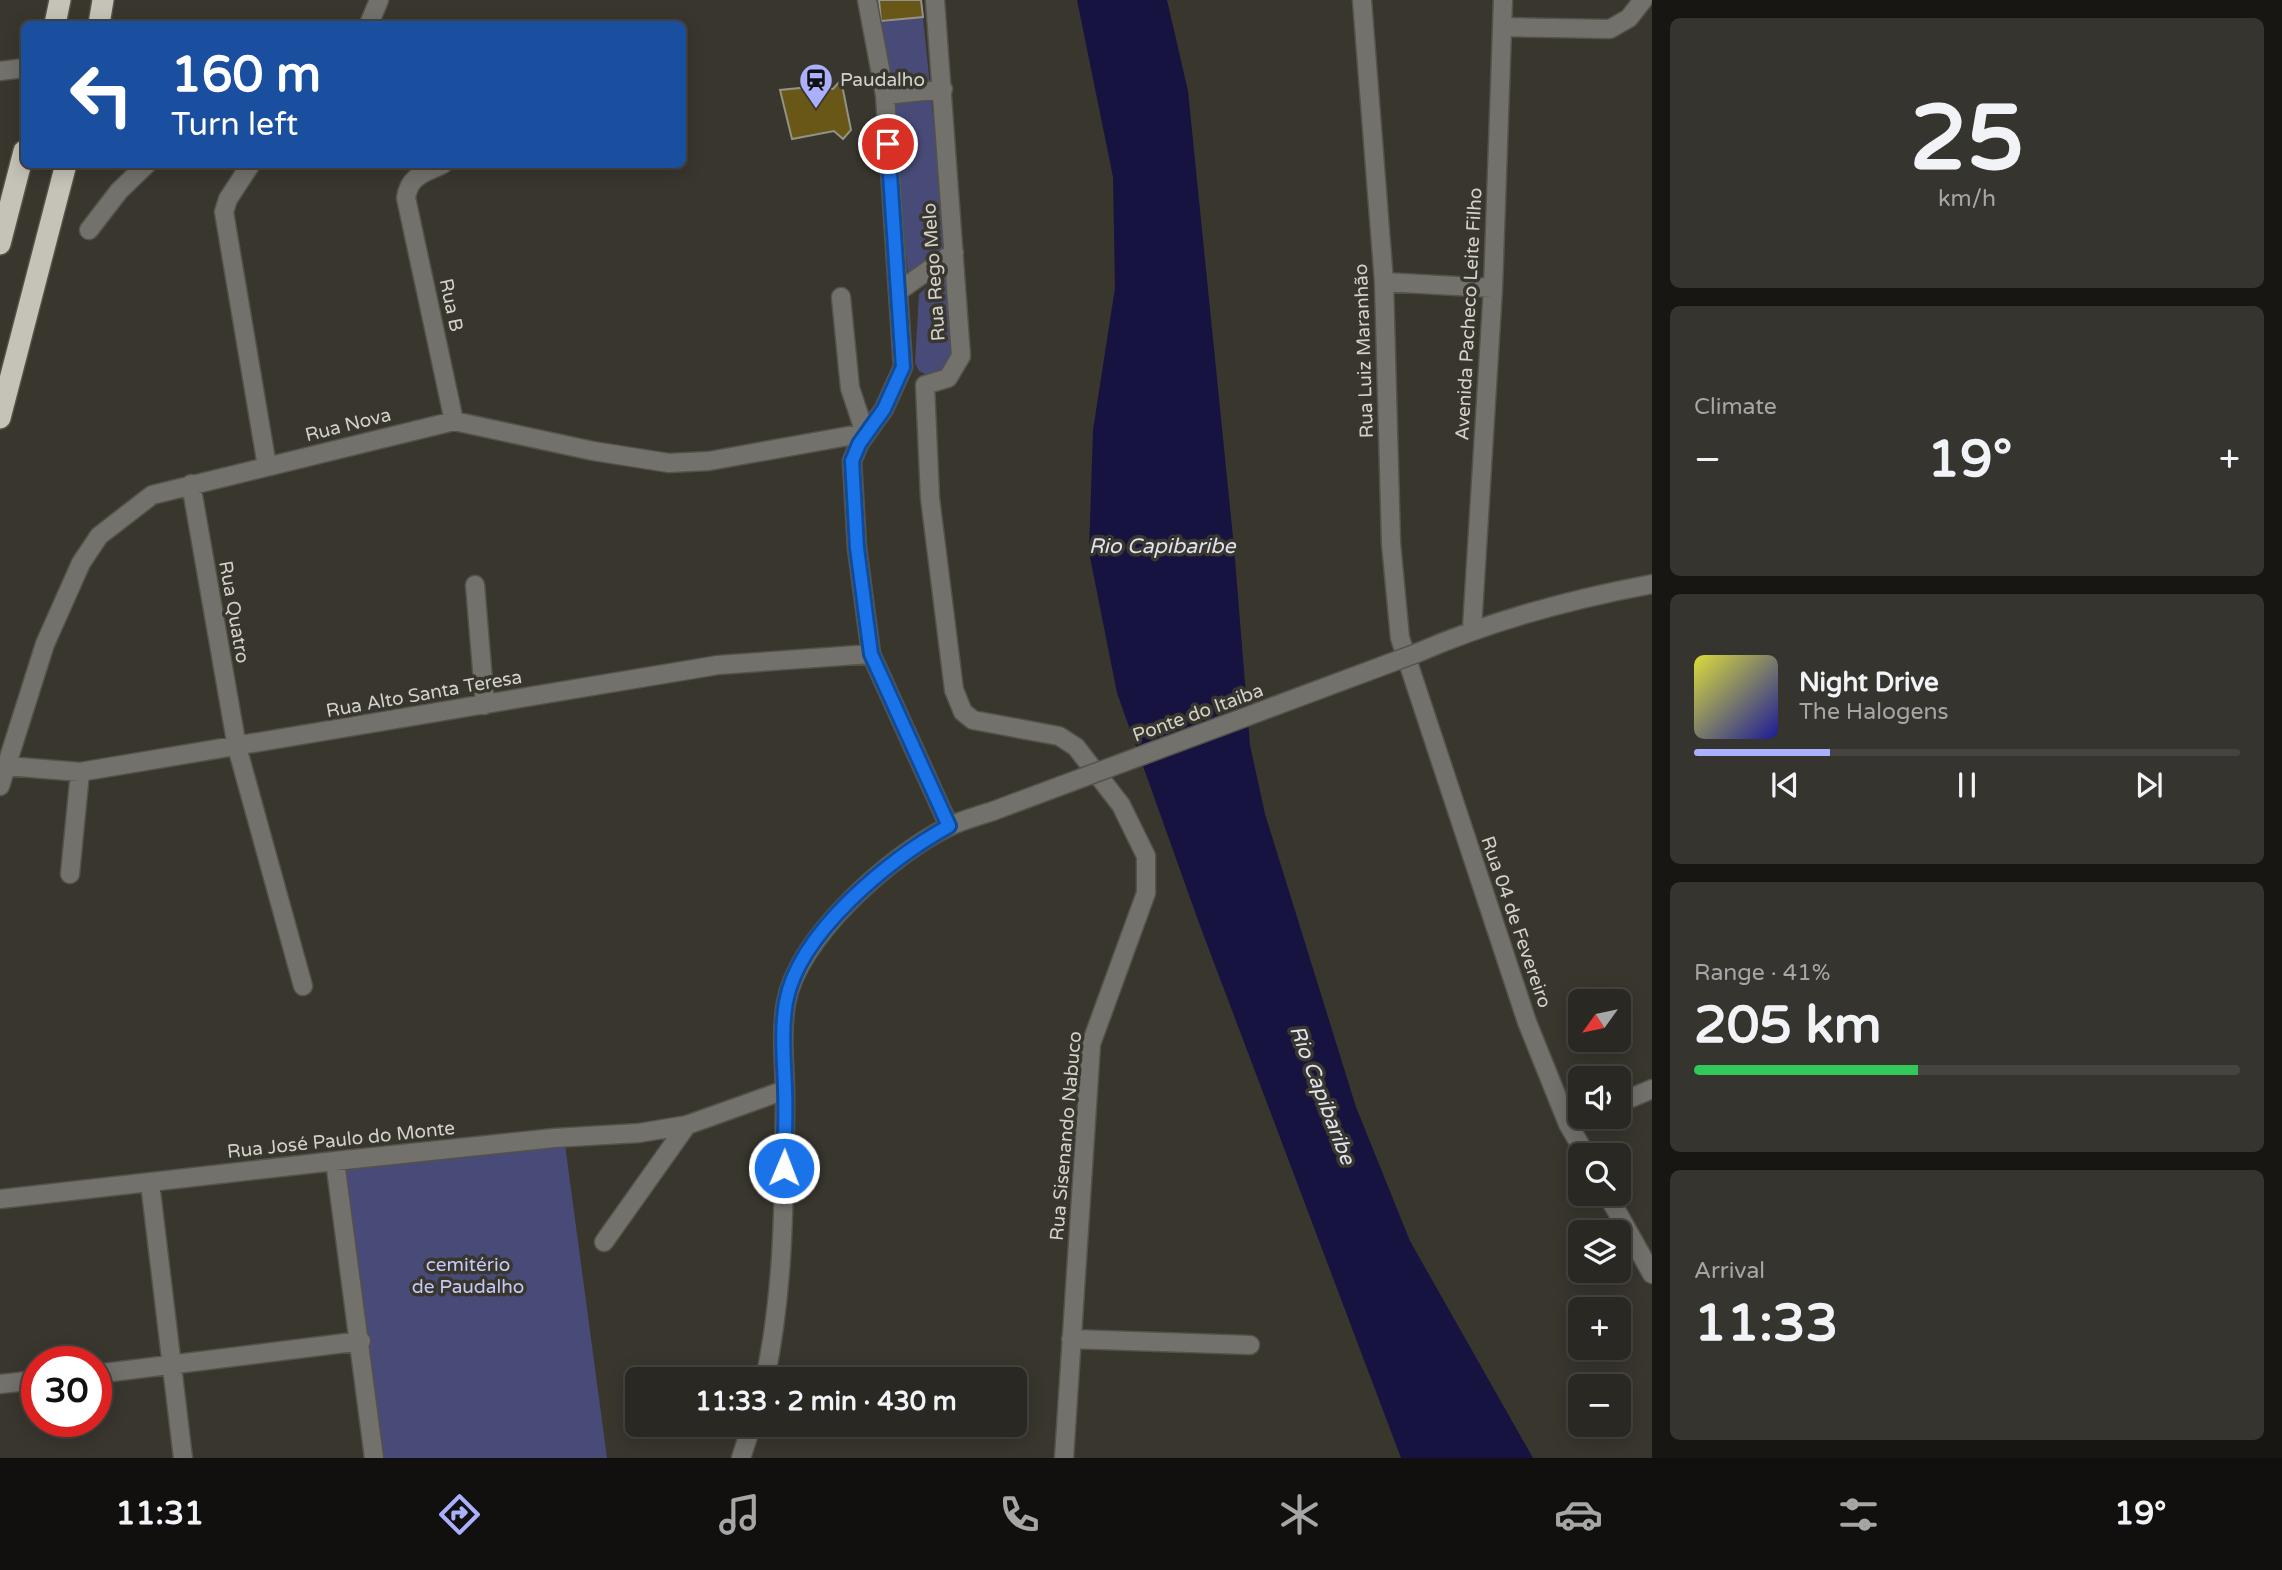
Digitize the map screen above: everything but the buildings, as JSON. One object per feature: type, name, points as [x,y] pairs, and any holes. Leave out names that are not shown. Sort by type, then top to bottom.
[{"type":"highway","points":[[56,21],[60,0]]},
{"type":"highway","points":[[100,21],[103,0]]},
{"type":"highway","points":[[0,244],[21,163]]},
{"type":"highway","points":[[0,418],[65,168]]},
{"type":"street","points":[[370,21],[379,0]]},
{"type":"street","points":[[867,0],[885,95],[903,367],[884,409],[855,451],[852,472],[857,548],[871,654],[949,826]]},
{"type":"street","name":"Rua Rego Melo","points":[[925,385],[944,381],[954,372],[961,352],[935,0]]},
{"type":"street","name":"Rua Luiz Maranhão","points":[[1362,0],[1384,282],[1395,609],[1400,638],[1418,697]]},
{"type":"street","name":"Avenida Pacheco Leite Filho","points":[[1472,629],[1493,288],[1503,0]]},
{"type":"street","points":[[1502,27],[1610,29],[1629,19],[1643,0]]},
{"type":"street","points":[[0,71],[21,68]]},
{"type":"street","points":[[885,95],[943,89]]},
{"type":"street","points":[[89,230],[120,191],[143,168]]},
{"type":"street","points":[[248,168],[228,199],[225,212],[267,466]]},
{"type":"street","name":"Rua B","points":[[434,168],[415,177],[408,185],[406,198],[454,421]]},
{"type":"street","points":[[899,291],[954,252]]},
{"type":"street","points":[[1384,282],[1493,288]]},
{"type":"street","points":[[841,297],[850,388],[865,433]]},
{"type":"street","points":[[903,367],[908,375],[925,385]]},
{"type":"street","name":"Rua Sisenando Nabuco","points":[[925,385],[930,498],[949,662],[959,704],[973,720],[1059,736],[1076,747],[1121,805],[1146,856],[1146,893],[1091,1044],[1064,1458]]},
{"type":"street","name":"Rua Nova","points":[[7,766],[45,644],[81,563],[99,536],[138,503],[152,495],[454,421],[593,451],[669,463],[709,461],[865,433]]},
{"type":"street","name":"Rua Quatro","points":[[191,484],[237,747],[303,986]]},
{"type":"street","name":"Ponte do Itaiba","points":[[767,1367],[782,1266],[786,1003],[791,986],[807,955],[849,903],[887,868],[949,826],[1416,653],[1472,629],[1539,609],[1652,584]]},
{"type":"street","points":[[475,585],[485,705]]},
{"type":"street","name":"Rua Alto Santa Teresa","points":[[7,766],[80,772],[718,665],[871,654]]},
{"type":"street","name":"Rua 04 de Fevereiro","points":[[1418,697],[1527,1022],[1568,1124]]},
{"type":"street","points":[[0,786],[7,766]]},
{"type":"street","points":[[70,874],[80,772]]},
{"type":"street","name":"Rua José Paulo do Monte","points":[[0,1199],[335,1160],[554,1138],[639,1133],[687,1125],[785,1090]]},
{"type":"street","points":[[1631,1099],[1651,1093]]},
{"type":"street","points":[[604,1242],[687,1125]]},
{"type":"street","points":[[335,1160],[361,1341],[374,1458]]},
{"type":"street","points":[[150,1182],[183,1458]]},
{"type":"street","points":[[1614,1206],[1652,1274]]},
{"type":"street","points":[[1072,1339],[1250,1345]]},
{"type":"street","points":[[112,1372],[361,1341]]},
{"type":"street","points":[[0,1384],[21,1382]]},
{"type":"street","points":[[741,1458],[748,1437]]},
{"type":"green space","points":[[923,17],[946,246],[908,273],[881,21]]},
{"type":"green space","points":[[945,271],[951,277],[960,355],[949,366],[929,376],[919,371],[915,363],[919,294]]},
{"type":"green space","name":"cemitério de Paudalho","points":[[564,1137],[607,1458],[380,1458],[337,1162]]},
{"type":"water","name":"Rio Capibaribe","points":[[1077,0],[1167,0],[1188,91],[1234,547],[1250,745],[1265,814],[1356,1107],[1410,1241],[1533,1458],[1401,1458],[1199,923],[1117,693],[1089,552],[1093,430],[1115,288],[1113,177]]},
{"type":"place","name":"Paudalho","points":[[816,110]]},
{"type":"route","points":[[784,1168],[783,1053],[786,1003],[791,986],[813,947],[849,903],[905,853],[949,826],[871,654],[857,548],[852,461],[865,433],[884,409],[903,367],[888,144]]}]
